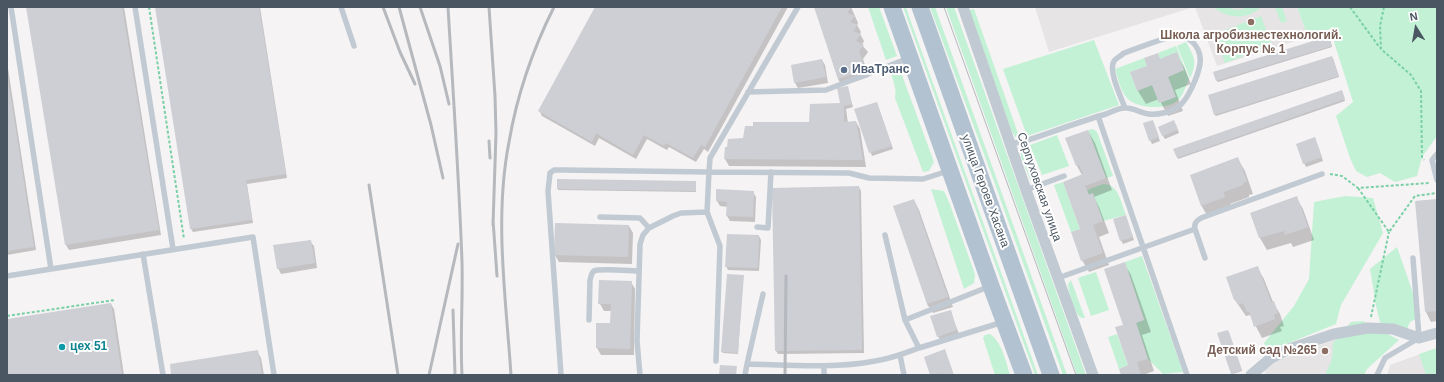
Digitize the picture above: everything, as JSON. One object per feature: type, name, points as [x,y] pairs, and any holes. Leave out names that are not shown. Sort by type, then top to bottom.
[{"type":"main road","name":"улица Героев Хасана","points":[[892,7],[951,170],[990,286],[1005,321],[1024,375]]},
{"type":"main road","name":"улица Героев Хасана","points":[[920,7],[1051,375]]},
{"type":"street","name":"Серпуховская улица","points":[[963,7],[1026,190],[1093,375]]},
{"type":"street","points":[[1251,375],[1271,358],[1289,349],[1334,334],[1368,328],[1393,329],[1419,338],[1437,333]]},
{"type":"lane","points":[[11,7],[51,269]]},
{"type":"lane","points":[[135,7],[172,249]]},
{"type":"lane","points":[[341,7],[354,46]]},
{"type":"lane","points":[[716,361],[720,246],[708,212],[710,158],[798,7]]},
{"type":"lane","points":[[1010,144],[1025,141],[1125,108],[1149,114],[1167,112],[1179,106],[1188,94],[1200,65],[1201,60],[1198,50],[1193,42],[1185,37],[1173,37],[1124,53],[1118,57],[1114,61],[1113,70],[1125,108]]},
{"type":"lane","points":[[748,92],[826,90],[911,57]]},
{"type":"lane","points":[[1098,116],[1187,375]]},
{"type":"lane","points":[[1437,154],[1432,160],[1437,180]]},
{"type":"lane","points":[[561,375],[548,192],[550,173],[554,170],[849,173],[869,178],[923,179],[951,170]]},
{"type":"lane","points":[[756,227],[768,228],[771,172]]},
{"type":"lane","points":[[1205,258],[1195,229],[1194,224],[1196,220],[1322,174]]},
{"type":"lane","points":[[1026,190],[1064,176]]},
{"type":"lane","points":[[640,375],[637,341],[640,244],[643,235],[650,228],[681,213],[708,212]]},
{"type":"lane","points":[[600,217],[640,218],[650,228]]},
{"type":"lane","points":[[1058,278],[1195,229]]},
{"type":"lane","points":[[885,235],[906,320],[919,348]]},
{"type":"lane","points":[[7,276],[253,237],[274,375]]},
{"type":"lane","points":[[143,254],[163,375]]},
{"type":"lane","points":[[1377,375],[1385,358],[1419,338],[1413,258]]},
{"type":"lane","points":[[589,320],[590,280],[591,274],[594,271],[639,271]]},
{"type":"lane","points":[[906,320],[990,286]]},
{"type":"lane","points":[[745,375],[763,294]]},
{"type":"lane","points":[[747,364],[824,366],[875,362],[1005,321]]},
{"type":"lane","points":[[900,355],[904,375]]},
{"type":"lane","points":[[824,366],[824,375]]},
{"type":"path","points":[[149,7],[185,247]]},
{"type":"path","points":[[1350,7],[1380,49],[1411,75],[1421,91],[1422,157],[1426,163]]},
{"type":"path","points":[[1380,49],[1380,26],[1384,7]]},
{"type":"path","points":[[1322,174],[1342,176],[1358,188],[1389,232]]},
{"type":"path","points":[[1358,188],[1429,182]]},
{"type":"path","points":[[1368,328],[1389,232],[1415,196],[1437,193]]},
{"type":"path","points":[[7,316],[115,300]]},
{"type":"shaded area","name":"Школа агробизнестехнологий. Корпус № 1","points":[[1035,7],[1194,7],[1049,52]]},
{"type":"shaded area","name":"Школа агробизнестехнологий. Корпус № 1","points":[[1195,7],[1297,7],[1308,37],[1217,66]]},
{"type":"shaded area","name":"Детский сад №265","points":[[1342,337],[1350,375],[1266,375],[1264,369],[1268,364]]},
{"type":"shaded area","points":[[1437,348],[1437,375],[1387,375],[1390,365]]},
{"type":"green space","points":[[868,7],[879,7],[897,56],[886,60]]},
{"type":"green space","points":[[903,7],[906,7],[1038,375],[1035,375]]},
{"type":"green space","points":[[930,7],[935,7],[1067,375],[1063,375]]},
{"type":"green space","points":[[946,7],[954,7],[1086,375],[1077,375]]},
{"type":"green space","points":[[1213,7],[1225,7],[1238,10],[1250,7],[1261,7],[1250,14],[1243,16],[1231,16],[1224,14]]},
{"type":"green space","points":[[1275,7],[1282,7],[1287,21],[1281,23]]},
{"type":"green space","points":[[1297,7],[1437,7],[1437,136],[1422,157],[1417,176],[1395,182],[1380,173],[1367,177],[1356,171],[1336,116],[1353,102],[1330,29],[1308,37]]},
{"type":"green space","points":[[974,9],[1020,139],[1015,137],[1011,130],[968,10]]},
{"type":"green space","points":[[1261,16],[1272,45],[1225,63],[1215,34]]},
{"type":"green space","points":[[1094,40],[1119,105],[1027,136],[1003,69]]},
{"type":"green space","points":[[1186,42],[1194,60],[1194,68],[1190,78],[1177,46]]},
{"type":"green space","points":[[1176,46],[1189,79],[1179,99],[1166,106],[1151,107],[1137,104],[1127,98],[1121,88],[1115,69],[1144,58],[1147,66],[1130,72],[1137,91],[1152,85],[1160,103],[1175,97],[1168,77],[1184,70],[1177,53],[1160,59],[1158,53]]},
{"type":"green space","points":[[899,67],[934,162],[929,171],[923,172],[895,98],[895,88],[890,71]]},
{"type":"green space","points":[[1093,129],[1097,132],[1113,176],[1106,178],[1088,130]]},
{"type":"green space","points":[[1057,135],[1069,166],[1042,175],[1030,145]]},
{"type":"green space","points":[[1024,148],[1036,181],[1030,179],[1021,157],[1021,151]]},
{"type":"green space","points":[[1063,182],[1080,229],[1071,232],[1054,185]]},
{"type":"green space","points":[[1103,184],[1113,187],[1119,195],[1126,215],[1103,221],[1092,193],[1089,195],[1087,190]]},
{"type":"green space","points":[[931,189],[944,191],[975,274],[974,283],[964,289]]},
{"type":"green space","points":[[1345,196],[1373,198],[1383,233],[1341,305],[1336,324],[1269,351],[1264,343],[1294,306],[1309,279],[1314,202]]},
{"type":"green space","points":[[1397,247],[1421,316],[1410,322],[1407,329],[1381,326],[1370,269]]},
{"type":"green space","points":[[1142,256],[1183,372],[1163,374],[1148,359],[1136,323],[1144,319],[1125,262]]},
{"type":"green space","points":[[1096,272],[1109,310],[1091,316],[1078,278]]},
{"type":"green space","points":[[1071,280],[1085,318],[1079,316],[1073,306],[1068,287]]},
{"type":"green space","points":[[1363,321],[1399,340],[1367,369],[1364,375],[1325,375],[1332,359],[1333,343],[1351,322]]},
{"type":"green space","points":[[990,334],[1001,347],[1010,375],[995,375],[983,338],[985,335]]},
{"type":"green space","points":[[1117,334],[1128,365],[1119,369],[1108,337]]},
{"type":"green space","points":[[1437,348],[1437,375],[1426,375],[1419,354]]},
{"type":"building","points":[[26,7],[122,7],[159,230],[65,245]]},
{"type":"building","points":[[155,7],[259,7],[286,174],[246,180],[252,220],[190,229]]},
{"type":"building","points":[[595,7],[782,7],[705,147],[701,145],[693,158],[666,143],[664,146],[644,135],[633,155],[596,133],[592,142],[538,111]]},
{"type":"building","points":[[814,7],[851,7],[847,13],[855,16],[850,22],[858,25],[853,31],[861,34],[856,41],[864,45],[859,51],[866,70],[838,79]]},
{"type":"building","points":[[1329,36],[1332,46],[1216,81],[1213,72]]},
{"type":"building","points":[[1177,52],[1184,70],[1168,77],[1176,97],[1159,103],[1152,85],[1137,91],[1130,72],[1147,66],[1144,58],[1158,53],[1160,59]]},
{"type":"building","points":[[1332,56],[1339,76],[1214,115],[1208,95]]},
{"type":"building","points":[[822,59],[826,77],[794,83],[791,65]]},
{"type":"building","points":[[7,73],[34,247],[7,251]]},
{"type":"building","points":[[848,86],[852,104],[844,106],[844,122],[856,121],[863,160],[724,159],[725,147],[727,147],[728,139],[743,138],[745,126],[753,126],[753,122],[809,122],[810,104],[840,103],[837,88]]},
{"type":"building","points":[[1342,90],[1345,99],[1177,158],[1173,149]]},
{"type":"building","points":[[877,102],[892,146],[869,153],[854,109]]},
{"type":"building","points":[[1153,120],[1159,137],[1149,141],[1143,123]]},
{"type":"building","points":[[1174,120],[1178,130],[1162,136],[1158,127]]},
{"type":"building","points":[[1088,130],[1106,178],[1085,186],[1089,195],[1093,193],[1103,221],[1093,225],[1103,253],[1081,261],[1071,232],[1080,229],[1063,182],[1083,174],[1079,165],[1076,166],[1065,138]]},
{"type":"building","points":[[1315,137],[1322,157],[1303,164],[1296,144]]},
{"type":"building","points":[[1238,157],[1247,181],[1243,183],[1243,185],[1224,192],[1225,197],[1201,206],[1190,175]]},
{"type":"building","points":[[557,179],[696,181],[696,191],[557,189]]},
{"type":"building","points":[[859,186],[862,350],[775,351],[772,188]]},
{"type":"building","points":[[716,189],[754,191],[753,217],[726,216],[727,202],[716,201]]},
{"type":"building","points":[[1297,196],[1308,227],[1285,235],[1284,231],[1259,238],[1250,213]]},
{"type":"building","points":[[914,199],[948,297],[927,304],[893,206]]},
{"type":"building","points":[[1437,199],[1437,311],[1425,312],[1415,201]]},
{"type":"building","points":[[1126,215],[1133,237],[1120,241],[1113,219]]},
{"type":"building","points":[[555,223],[629,225],[628,257],[554,255]]},
{"type":"building","points":[[727,234],[759,235],[758,268],[725,267]]},
{"type":"building","points":[[311,240],[315,263],[277,269],[273,245]]},
{"type":"building","points":[[1125,262],[1144,320],[1136,323],[1148,359],[1137,362],[1141,375],[1121,375],[1119,369],[1128,365],[1115,327],[1123,325],[1104,269]]},
{"type":"building","points":[[1258,266],[1271,302],[1274,301],[1278,313],[1274,315],[1275,319],[1254,327],[1249,311],[1247,312],[1243,303],[1238,305],[1236,300],[1234,300],[1226,277]]},
{"type":"building","points":[[727,274],[744,275],[738,353],[721,352]]},
{"type":"building","points":[[599,280],[632,281],[630,349],[596,348],[596,323],[610,323],[611,304],[598,304]]},
{"type":"building","name":"цех 51","points":[[111,303],[122,375],[7,375],[7,319]]},
{"type":"building","points":[[951,310],[957,330],[937,337],[930,316]]},
{"type":"building","points":[[1228,330],[1242,370],[1231,374],[1217,333]]},
{"type":"building","points":[[945,349],[954,375],[930,375],[924,357]]},
{"type":"building","points":[[258,350],[262,375],[171,375],[170,364]]},
{"type":"building","points":[[720,365],[737,366],[736,375],[719,375]]},
{"type":"tram line","points":[[944,7],[1076,375]]},
{"type":"railway","points":[[383,7],[400,52],[415,84]]},
{"type":"railway","points":[[399,7],[431,125],[443,178]]},
{"type":"railway","points":[[420,7],[440,66],[449,104]]},
{"type":"railway","points":[[448,7],[458,166],[462,262],[462,375]]},
{"type":"railway","points":[[489,7],[496,133],[493,225]]},
{"type":"railway","points":[[511,375],[502,258],[502,200],[505,171],[512,124],[521,90],[539,39],[554,7]]},
{"type":"railway","points":[[489,141],[490,158]]},
{"type":"railway","points":[[369,185],[398,375]]},
{"type":"railway","points":[[493,220],[497,276]]},
{"type":"railway","points":[[429,375],[458,244]]},
{"type":"railway","points":[[785,375],[786,276]]},
{"type":"railway","points":[[453,310],[455,375]]},
{"type":"place","name":"Школа агробизнестехнологий. Корпус № 1","points":[[1251,22]]},
{"type":"place","name":"ИваТранс","points":[[844,70]]},
{"type":"place","name":"цех 51","points":[[62,347]]},
{"type":"place","name":"Детский сад №265","points":[[1325,351]]}]
